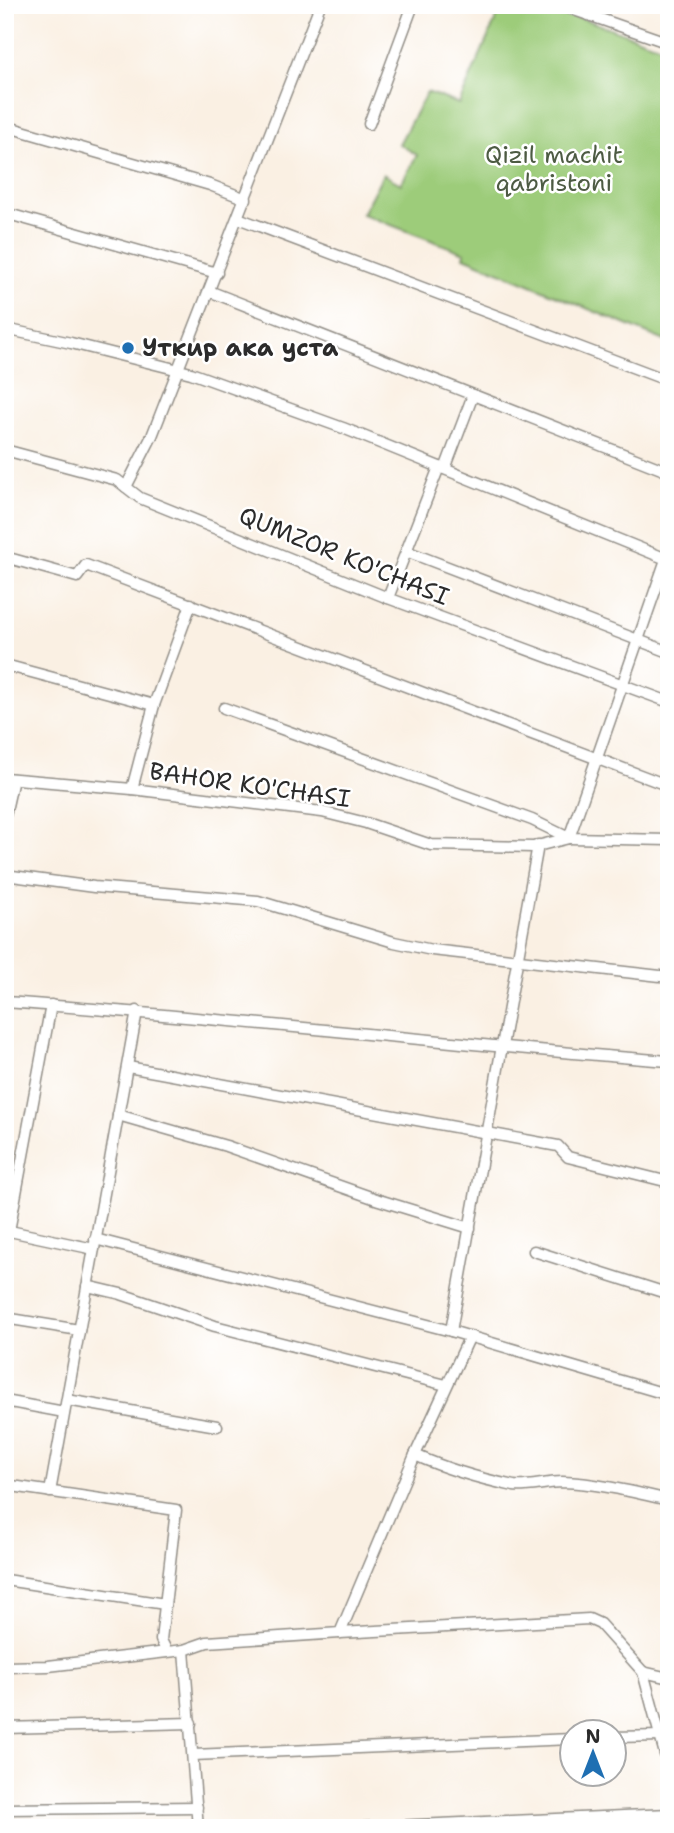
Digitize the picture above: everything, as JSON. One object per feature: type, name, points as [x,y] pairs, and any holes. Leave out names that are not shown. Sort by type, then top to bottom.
[{"type":"street","points":[[126,487],[152,436],[320,5]]},
{"type":"street","points":[[369,124],[412,5]]},
{"type":"street","points":[[560,5],[669,43]]},
{"type":"street","points":[[5,127],[210,185],[246,199]]},
{"type":"street","points":[[5,213],[216,273]]},
{"type":"street","points":[[238,218],[669,381]]},
{"type":"street","points":[[209,291],[669,472]]},
{"type":"street","points":[[5,329],[178,370],[343,428],[668,556],[569,838]]},
{"type":"street","points":[[388,598],[473,395]]},
{"type":"street","name":"QUMZOR KO'CHASI","points":[[5,450],[117,480],[139,498],[388,598],[669,702]]},
{"type":"street","points":[[406,551],[669,652]]},
{"type":"street","points":[[5,557],[77,577],[86,565],[669,786]]},
{"type":"street","points":[[132,789],[154,705],[191,604]]},
{"type":"street","points":[[5,665],[154,705]]},
{"type":"street","points":[[224,708],[532,820],[569,838],[669,840]]},
{"type":"street","points":[[5,815],[9,779]]},
{"type":"street","name":"BAHOR KO'CHASI","points":[[9,779],[132,789],[322,812],[366,823],[431,845],[538,845],[569,838]]},
{"type":"street","points":[[451,1331],[538,845]]},
{"type":"street","points":[[5,875],[94,887],[258,901],[394,942],[432,950],[669,977]]},
{"type":"street","points":[[5,1002],[137,1011],[502,1048],[669,1061]]},
{"type":"street","points":[[51,1005],[7,1230],[94,1244],[451,1331],[669,1395]]},
{"type":"street","points":[[50,1492],[137,1011]]},
{"type":"street","points":[[128,1067],[558,1146],[568,1157],[669,1182]]},
{"type":"street","points":[[118,1115],[226,1146],[379,1200],[470,1228]]},
{"type":"street","points":[[534,1251],[669,1294]]},
{"type":"street","points":[[87,1286],[121,1294],[215,1326],[446,1385]]},
{"type":"street","points":[[5,1318],[79,1330]]},
{"type":"street","points":[[340,1633],[415,1455],[470,1336]]},
{"type":"street","points":[[67,1399],[217,1426]]},
{"type":"street","points":[[5,1401],[64,1412]]},
{"type":"street","points":[[415,1455],[436,1464],[517,1487],[542,1482],[565,1482],[610,1487],[668,1500],[669,1485]]},
{"type":"street","points":[[5,1485],[176,1510],[161,1640],[167,1652]]},
{"type":"street","points":[[5,1580],[165,1604]]},
{"type":"street","points":[[5,1667],[48,1666],[184,1650],[207,1642],[589,1619],[600,1624],[643,1672],[669,1769]]},
{"type":"street","points":[[184,1650],[198,1828]]},
{"type":"street","points":[[643,1672],[669,1678]]},
{"type":"street","points":[[5,1728],[191,1723]]},
{"type":"street","points":[[628,1737],[662,1736]]},
{"type":"street","points":[[193,1755],[558,1740]]},
{"type":"street","points":[[5,1809],[197,1807]]},
{"type":"street","points":[[349,1828],[669,1814]]},
{"type":"green space","name":"Qizil machit qabristoni","points":[[502,5],[544,5],[669,49],[669,334],[665,341],[464,257],[465,253],[362,214],[383,174],[401,184],[417,155],[399,144],[427,92],[459,104]]},
{"type":"place","name":"Уткир ака уста","points":[[128,348]]}]
